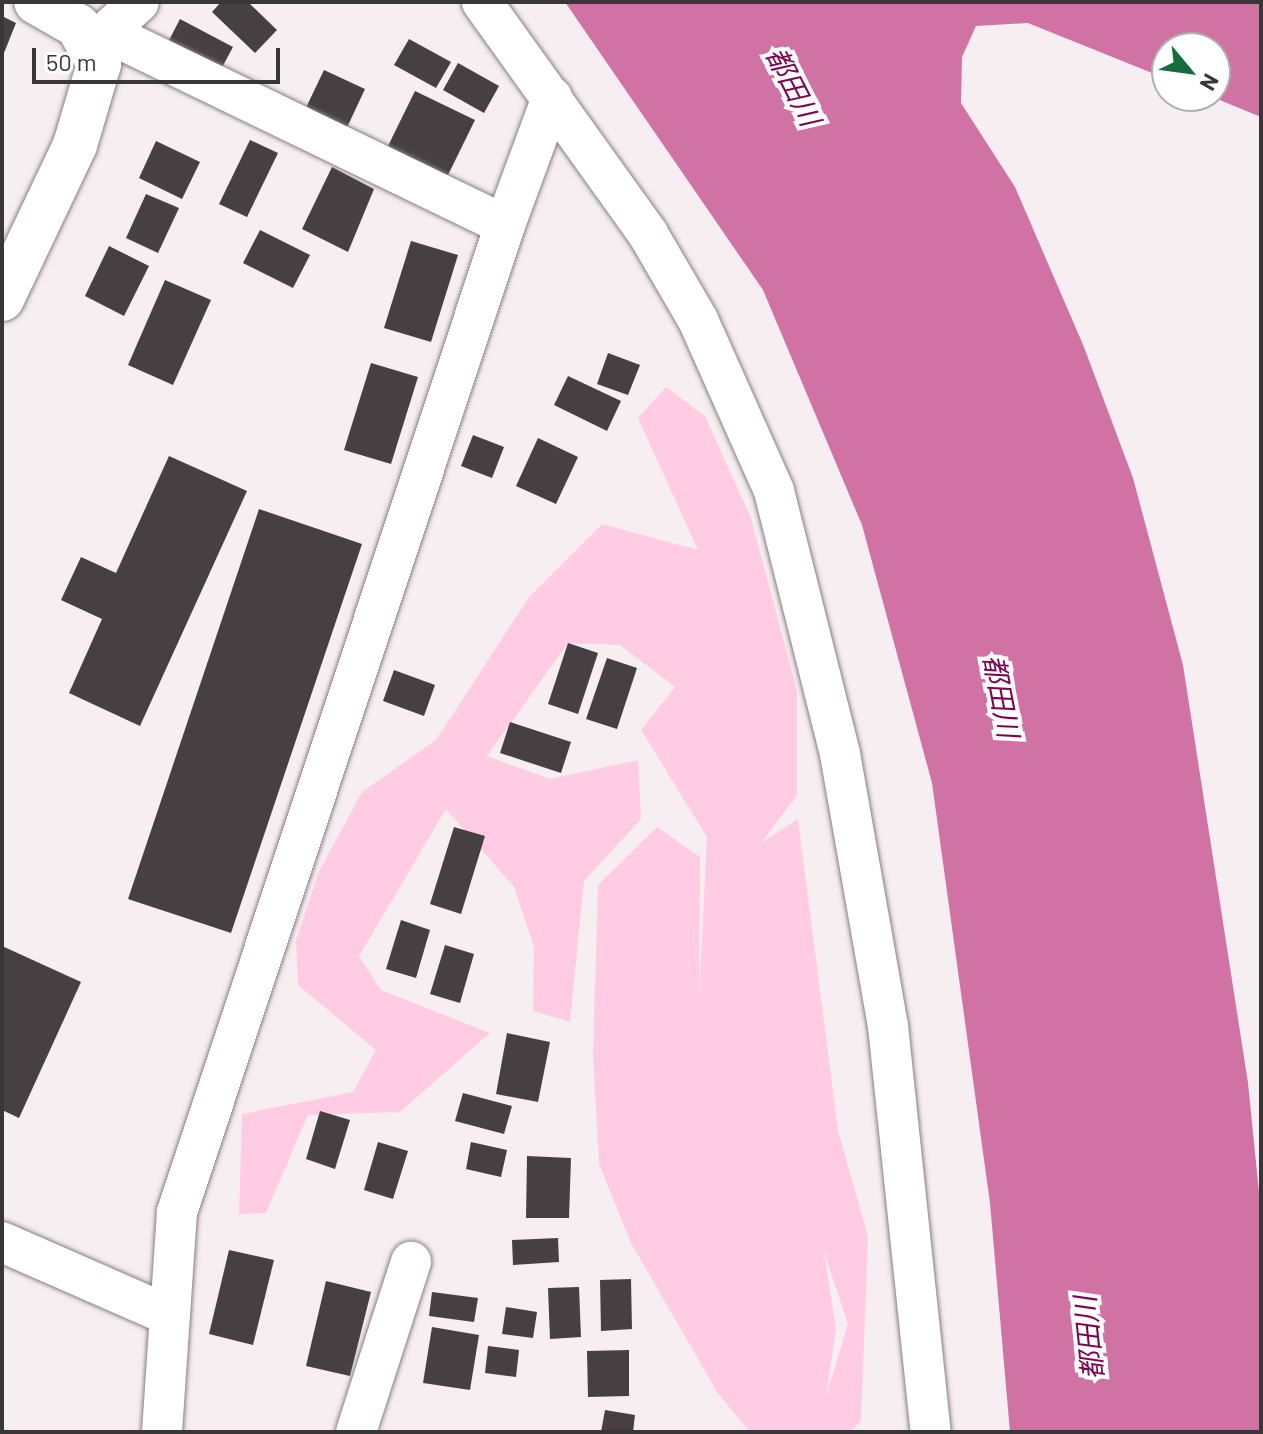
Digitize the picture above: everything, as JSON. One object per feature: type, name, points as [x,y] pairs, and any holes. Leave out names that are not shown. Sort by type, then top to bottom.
[{"type":"street","points":[[2,299],[95,96],[99,64],[93,44],[78,26],[36,2]]},
{"type":"street","points":[[93,44],[139,2]]},
{"type":"street","points":[[482,2],[552,97],[698,320],[774,491],[840,754],[888,1026],[931,1432]]},
{"type":"street","points":[[93,44],[114,36],[505,225]]},
{"type":"street","points":[[162,1432],[177,1212],[213,1094],[505,225],[552,97]]},
{"type":"street","points":[[2,1242],[168,1315]]},
{"type":"street","points":[[356,1432],[411,1262]]},
{"type":"shaded area","points":[[666,387],[705,416],[751,518],[797,691],[797,795],[762,842],[798,819],[838,1130],[868,1237],[861,1421],[851,1432],[750,1432],[717,1392],[631,1243],[599,1164],[593,1054],[598,885],[657,827],[700,857],[699,998],[707,837],[641,730],[675,687],[620,645],[568,643],[487,756],[550,779],[638,760],[641,819],[584,881],[570,1022],[533,1011],[534,947],[514,887],[446,809],[359,956],[381,990],[490,1033],[400,1112],[308,1115],[266,1213],[239,1214],[242,1114],[353,1092],[376,1050],[298,985],[296,941],[319,871],[362,792],[436,740],[529,597],[602,524],[698,550],[638,418]],"holes":[[[824,1252],[848,1324],[826,1396],[836,1329]]]},
{"type":"water","name":"都田川","points":[[565,2],[1261,2],[1261,117],[1231,105],[1231,32],[1151,32],[1151,73],[1028,23],[976,26],[962,57],[961,103],[1015,187],[1084,347],[1133,478],[1183,665],[1248,1083],[1261,1212],[1261,1432],[1010,1432],[990,1203],[932,783],[862,525],[763,290]]},
{"type":"building","points":[[221,2],[248,2],[277,30],[255,53],[212,12]]},
{"type":"building","points":[[2,16],[16,23],[2,58]]},
{"type":"building","points":[[180,19],[233,47],[218,75],[165,48]]},
{"type":"building","points":[[409,39],[451,62],[436,88],[394,65]]},
{"type":"building","points":[[458,63],[499,86],[484,113],[443,90]]},
{"type":"building","points":[[324,70],[365,89],[343,136],[302,116]]},
{"type":"building","points":[[415,91],[475,120],[447,177],[387,148]]},
{"type":"building","points":[[250,140],[278,153],[247,217],[219,204]]},
{"type":"building","points":[[156,141],[200,162],[182,199],[139,178]]},
{"type":"building","points":[[332,167],[374,189],[348,252],[302,229]]},
{"type":"building","points":[[146,194],[179,208],[158,253],[126,238]]},
{"type":"building","points":[[260,230],[310,255],[293,288],[243,263]]},
{"type":"building","points":[[411,241],[458,255],[431,342],[384,328]]},
{"type":"building","points":[[109,246],[149,266],[124,316],[85,296]]},
{"type":"building","points":[[165,280],[211,300],[173,385],[128,365]]},
{"type":"building","points":[[608,353],[640,365],[628,395],[597,384]]},
{"type":"building","points":[[371,363],[418,377],[391,464],[344,450]]},
{"type":"building","points":[[568,376],[621,401],[607,431],[554,405]]},
{"type":"building","points":[[473,435],[504,447],[492,478],[461,466]]},
{"type":"building","points":[[538,438],[578,457],[556,504],[516,486]]},
{"type":"building","points":[[169,456],[247,491],[140,726],[69,693],[102,619],[61,600],[81,557],[116,573]]},
{"type":"building","points":[[259,509],[362,544],[231,933],[128,899]]},
{"type":"building","points":[[568,643],[598,653],[578,714],[548,704]]},
{"type":"building","points":[[607,658],[637,668],[617,729],[586,719]]},
{"type":"building","points":[[394,670],[435,685],[424,716],[383,701]]},
{"type":"building","points":[[510,722],[571,742],[561,773],[500,753]]},
{"type":"building","points":[[454,827],[485,836],[461,914],[430,904]]},
{"type":"building","points":[[401,920],[430,930],[416,978],[386,969]]},
{"type":"building","points":[[445,945],[474,954],[460,1003],[430,994]]},
{"type":"building","points":[[2,946],[81,982],[19,1118],[2,1110]]},
{"type":"building","points":[[507,1033],[550,1042],[538,1102],[496,1094]]},
{"type":"building","points":[[463,1093],[512,1106],[504,1134],[455,1121]]},
{"type":"building","points":[[320,1111],[350,1120],[335,1169],[306,1159]]},
{"type":"building","points":[[378,1142],[408,1151],[393,1199],[364,1190]]},
{"type":"building","points":[[471,1142],[507,1150],[501,1177],[466,1169]]},
{"type":"building","points":[[527,1156],[571,1158],[569,1218],[526,1218]]},
{"type":"building","points":[[558,1238],[559,1262],[513,1265],[512,1240]]},
{"type":"building","points":[[229,1250],[274,1260],[253,1345],[209,1334]]},
{"type":"building","points":[[631,1279],[632,1329],[601,1331],[600,1280]]},
{"type":"building","points":[[326,1281],[371,1292],[350,1376],[306,1366]]},
{"type":"building","points":[[579,1287],[581,1337],[550,1339],[548,1288]]},
{"type":"building","points":[[432,1292],[478,1298],[474,1322],[429,1316]]},
{"type":"building","points":[[506,1307],[537,1312],[533,1338],[502,1334]]},
{"type":"building","points":[[432,1327],[479,1335],[470,1390],[423,1383]]},
{"type":"building","points":[[488,1346],[519,1350],[516,1377],[485,1373]]},
{"type":"building","points":[[629,1350],[629,1396],[588,1397],[587,1351]]},
{"type":"building","points":[[605,1410],[635,1415],[633,1432],[601,1432]]}]
